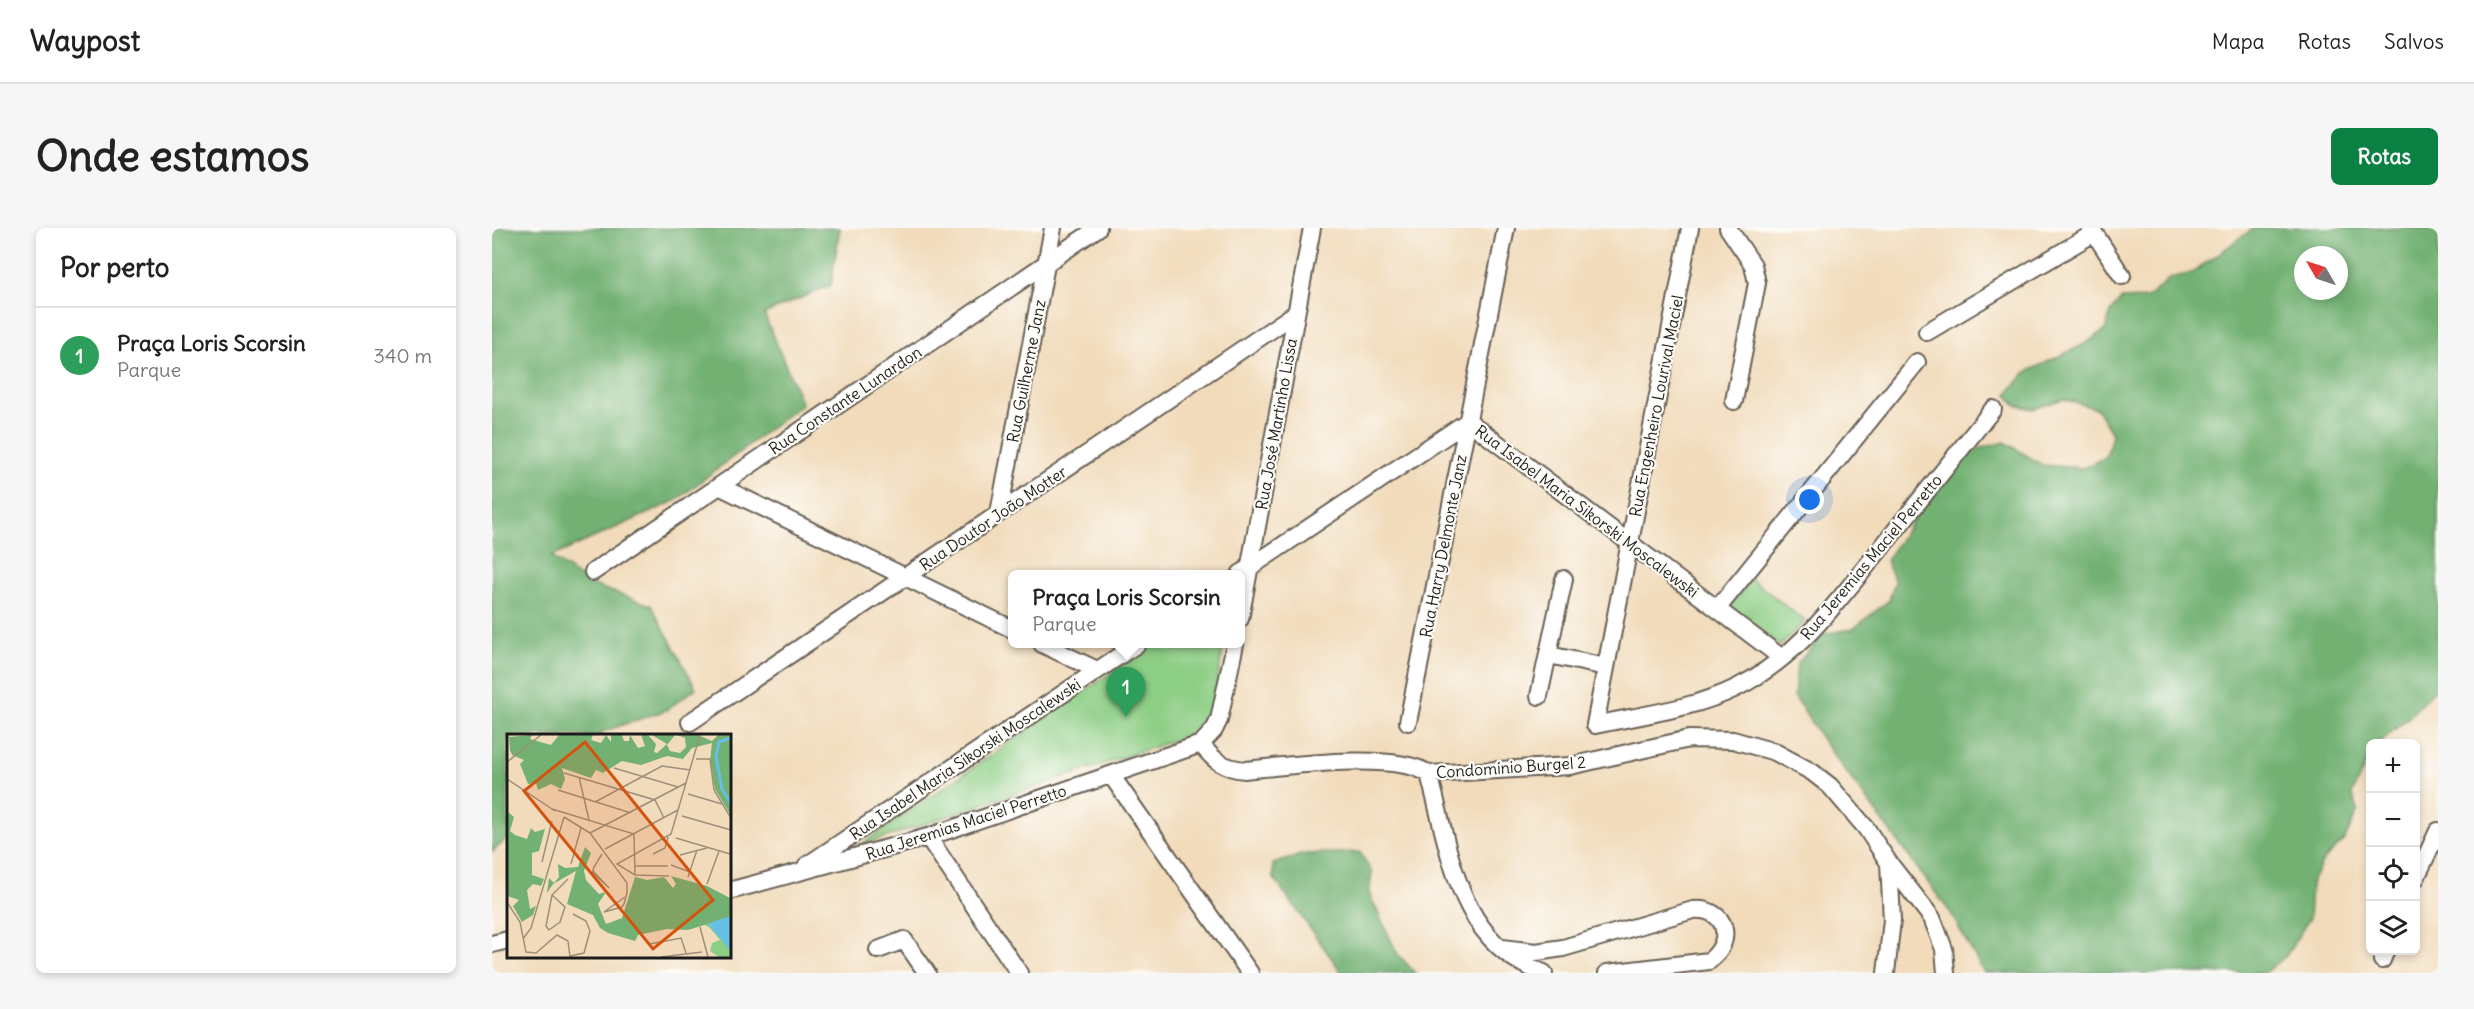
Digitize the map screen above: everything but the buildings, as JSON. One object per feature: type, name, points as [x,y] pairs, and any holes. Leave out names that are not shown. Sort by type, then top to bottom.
[{"type":"street","name":"Rua Guilherme Janz","points":[[999,513],[1053,228]]},
{"type":"street","name":"Rua Constante Lunardon","points":[[593,572],[1098,228]]},
{"type":"street","name":"Rua José Martinho Lissa","points":[[1245,571],[1312,228]]},
{"type":"street","name":"Rua Harry Delmonte Janz","points":[[1408,722],[1506,228]]},
{"type":"street","name":"Rua Engenheiro Lourival Maciel","points":[[1595,725],[1690,228]]},
{"type":"street","points":[[1728,228],[1753,265],[1756,283],[1734,401]]},
{"type":"street","points":[[1928,332],[2092,231],[2122,276]]},
{"type":"street","name":"Rua Doutor João Motter","points":[[690,722],[1296,313]]},
{"type":"street","points":[[1717,609],[1917,362]]},
{"type":"street","name":"Rua Jeremias Maciel Perretto","points":[[1595,725],[1708,698],[1735,688],[1782,658],[1817,626],[1994,409]]},
{"type":"street","name":"Rua Isabel Maria Sikorski Moscalewski","points":[[1245,571],[1468,421],[1782,658]]},
{"type":"street","points":[[719,486],[1008,627]]},
{"type":"street","points":[[1539,696],[1564,579]]},
{"type":"street","points":[[1050,648],[1097,670]]},
{"type":"street","name":"Rua Isabel Maria Sikorski Moscalewski","points":[[793,875],[1131,648]]},
{"type":"street","points":[[1201,744],[1214,730],[1219,720],[1234,648]]},
{"type":"street","points":[[1549,655],[1606,667]]},
{"type":"street","name":"Condomínio Burgel 2","points":[[1201,744],[1218,764],[1230,769],[1245,770],[1340,761],[1413,765],[1429,774],[1570,766],[1689,739],[1733,740],[1775,752],[1812,772],[1850,808],[1932,918],[1944,949],[1946,973]]},
{"type":"street","name":"Rua Jeremias Maciel Perretto","points":[[730,891],[928,837],[1201,744]]},
{"type":"street","points":[[1429,774],[1464,897],[1481,929],[1518,962],[1544,973]]},
{"type":"street","points":[[1111,775],[1250,973]]},
{"type":"street","points":[[2420,868],[2438,831]]},
{"type":"street","points":[[928,837],[1019,973]]},
{"type":"street","points":[[1886,973],[1892,920],[1889,862]]},
{"type":"street","points":[[1502,948],[1536,952],[1563,948],[1693,910],[1702,909],[1721,921],[1725,932],[1724,945],[1709,961],[1607,973]]},
{"type":"street","points":[[492,944],[507,940]]},
{"type":"street","points":[[878,950],[904,940],[927,973]]},
{"type":"green space","points":[[492,228],[840,228],[831,285],[764,314],[802,404],[675,501],[551,557],[590,584],[651,605],[696,688],[666,710],[602,734],[507,734],[507,839],[492,852]]},
{"type":"green space","points":[[2254,228],[2438,228],[2438,686],[2408,718],[2384,739],[2366,739],[2366,763],[2352,794],[2358,810],[2345,839],[2323,861],[2311,884],[2309,919],[2286,956],[2264,973],[1984,973],[1950,912],[1823,741],[1794,696],[1797,664],[1823,634],[1853,629],[1889,600],[1895,582],[1886,560],[1916,516],[1973,450],[2005,442],[2042,465],[2083,468],[2106,457],[2112,434],[2097,409],[2064,399],[2034,409],[2015,405],[2007,394],[2026,372],[2083,345],[2105,330],[2111,312],[2121,299],[2147,298],[2170,278],[2192,273]]},
{"type":"green space","points":[[1751,579],[1805,621],[1780,646],[1729,606]]},
{"type":"green space","points":[[1147,648],[1223,648],[1217,684],[1209,708],[1195,728],[1184,737],[859,846]]},
{"type":"green space","points":[[1360,852],[1372,873],[1369,893],[1397,953],[1415,973],[1342,973],[1273,877],[1273,864],[1303,854]]},
{"type":"place","name":"Praça Loris Scorsin","points":[[1126,717]]}]
